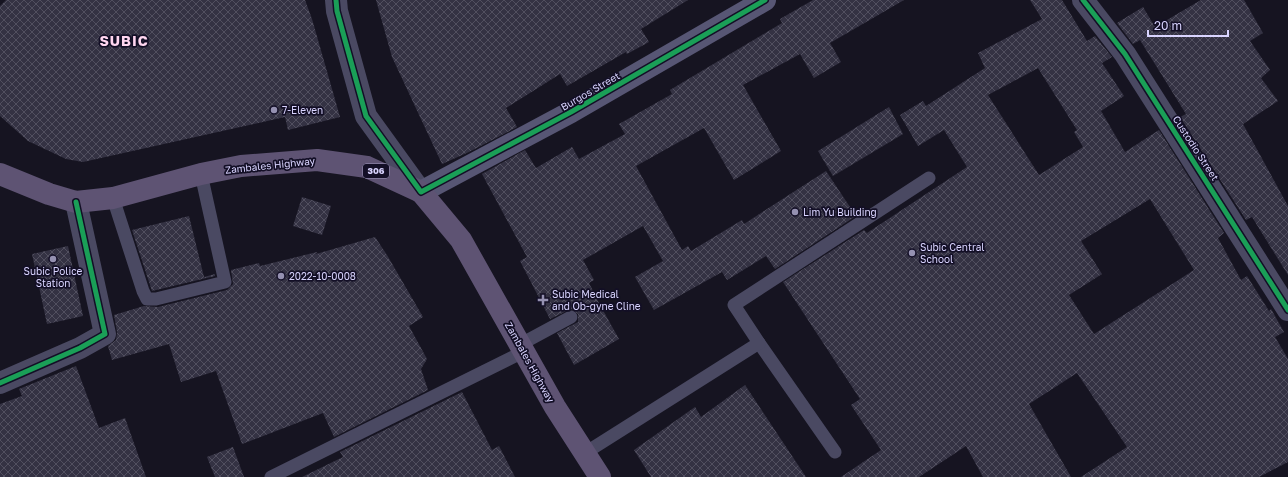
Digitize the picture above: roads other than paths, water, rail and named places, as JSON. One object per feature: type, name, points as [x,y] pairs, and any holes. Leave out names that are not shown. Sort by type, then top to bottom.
[{"type":"main road","name":"Zambales Highway","points":[[0,174],[49,194],[76,202],[112,198],[201,174],[241,166],[317,160],[367,167],[421,192],[461,240],[555,406],[600,477]]},
{"type":"street","points":[[336,0],[337,11],[366,116],[421,192]]},
{"type":"street","name":"Burgos Street","points":[[421,192],[571,112],[764,0]]},
{"type":"street","name":"Custodio Street","points":[[1083,0],[1124,54],[1231,218],[1288,310]]},
{"type":"street","points":[[0,383],[80,348],[105,334],[76,202]]},
{"type":"lane","points":[[112,198],[147,300],[225,282],[201,174]]},
{"type":"lane","points":[[835,452],[734,305],[929,178]]},
{"type":"lane","points":[[271,477],[523,348],[571,317]]},
{"type":"lane","points":[[585,453],[759,343]]},
{"type":"place","name":"7-Eleven","points":[[274,110]]},
{"type":"place","name":"Lim Yu Building","points":[[795,212]]},
{"type":"place","name":"Subic Central School","points":[[912,253]]},
{"type":"place","name":"Subic Police Station","points":[[53,259]]},
{"type":"place","name":"2022-10-0008","points":[[281,276]]},
{"type":"place","name":"Subic Medical and Ob-gyne Cline","points":[[543,300]]},
{"type":"district","name":"SUBIC","points":[[124,41]]}]
